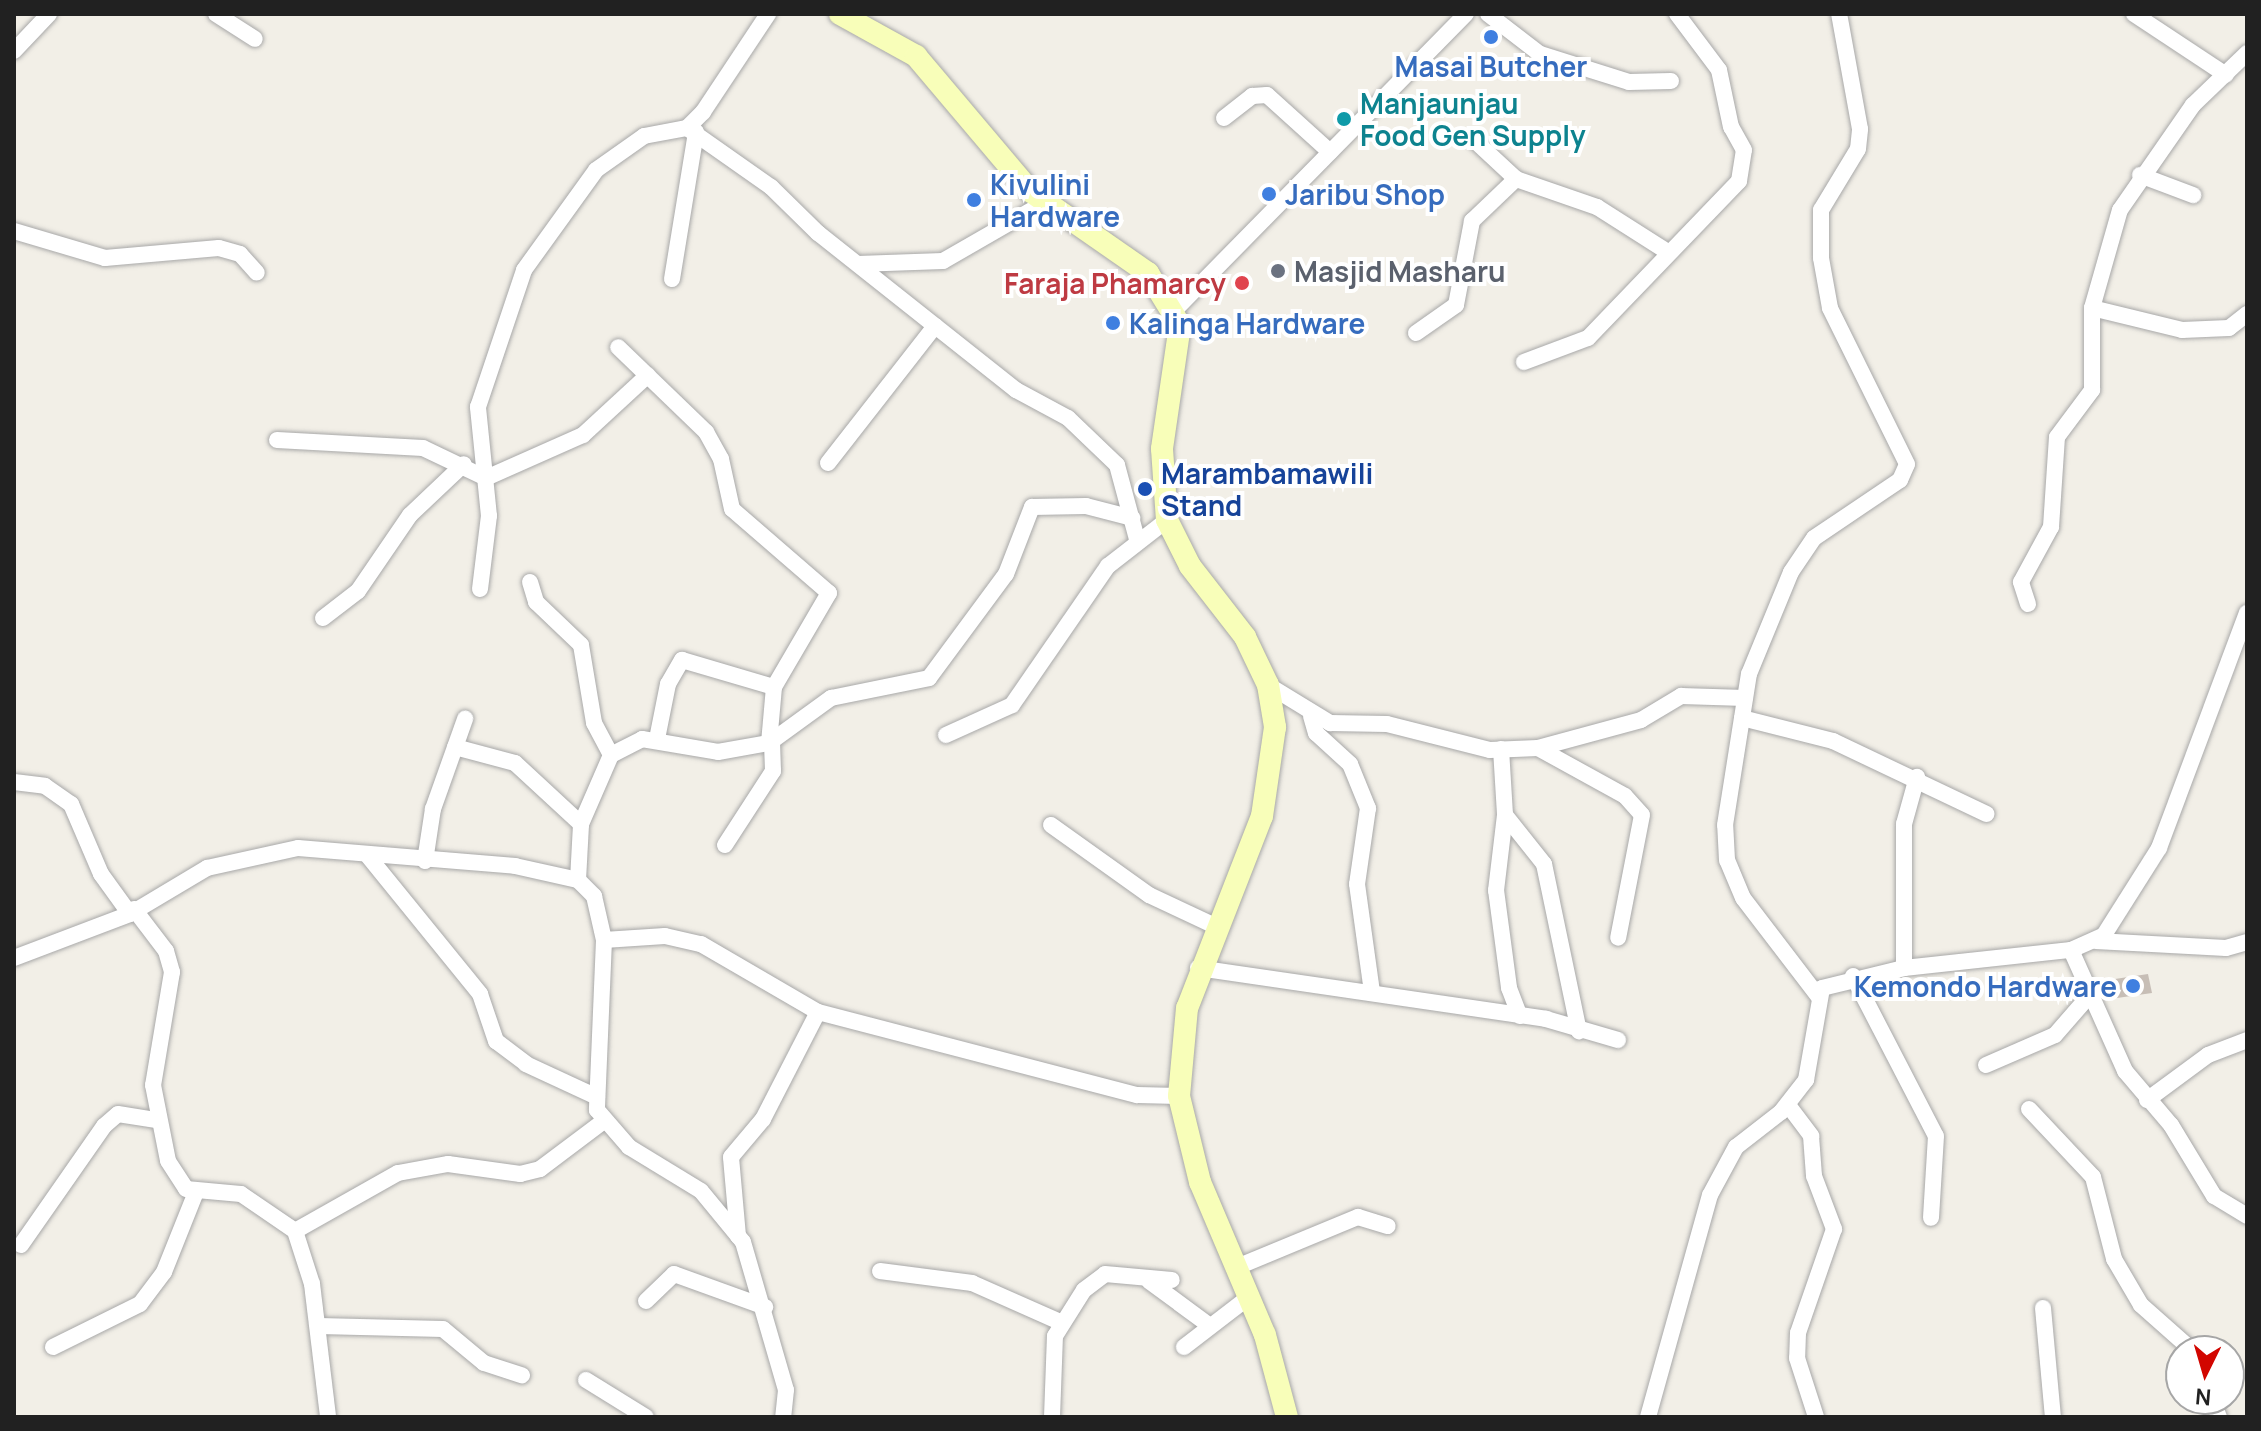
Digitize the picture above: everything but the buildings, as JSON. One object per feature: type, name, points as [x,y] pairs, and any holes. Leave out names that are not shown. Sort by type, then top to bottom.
[{"type":"street","points":[[14,51],[49,14]]},
{"type":"street","points":[[216,14],[255,39]]},
{"type":"street","points":[[672,279],[692,130],[768,14]]},
{"type":"street","points":[[840,14],[864,18],[916,56],[1044,203],[1148,273],[1175,310],[1182,338],[1162,449],[1167,520],[1190,566],[1245,637],[1268,685],[1273,766],[1262,816],[1198,968],[1179,1096],[1200,1182],[1249,1297],[1287,1417]]},
{"type":"street","points":[[1175,310],[1466,14]]},
{"type":"street","points":[[1488,14],[1540,54],[1629,82],[1671,81]]},
{"type":"street","points":[[1524,362],[1588,338],[1666,251],[1722,203],[1745,162],[1719,70],[1677,14]]},
{"type":"street","points":[[1648,1417],[1710,1195],[1736,1147],[1788,1105],[1806,1080],[1818,996],[1743,898],[1727,860],[1725,825],[1745,698],[1762,637],[1800,554],[1832,521],[1900,480],[1907,464],[1830,308],[1821,258],[1821,210],[1858,149],[1860,129],[1839,14]]},
{"type":"street","points":[[2134,14],[2226,75]]},
{"type":"street","points":[[2028,604],[2021,582],[2051,527],[2057,437],[2092,390],[2092,308],[2120,210],[2140,175],[2247,53]]},
{"type":"street","points":[[1224,118],[1252,96],[1267,95],[1330,152]]},
{"type":"street","points":[[480,589],[489,532],[478,407],[524,270],[596,170],[644,136],[692,130],[1016,390],[1068,418],[1108,455],[1124,480],[1137,539]]},
{"type":"street","points":[[1473,139],[1516,179],[1597,207],[1666,251]]},
{"type":"street","points":[[2140,175],[2193,195]]},
{"type":"street","points":[[1416,333],[1456,305],[1472,221],[1516,179]]},
{"type":"street","points":[[858,264],[943,261],[1044,203]]},
{"type":"street","points":[[14,231],[105,258],[219,248],[240,254],[257,273]]},
{"type":"street","points":[[2092,308],[2182,330],[2229,328],[2247,314]]},
{"type":"street","points":[[828,463],[935,326]]},
{"type":"street","points":[[618,347],[706,432],[721,459],[732,509],[829,593],[774,687],[773,771],[725,845]]},
{"type":"street","points":[[486,478],[583,435],[648,375]]},
{"type":"street","points":[[277,440],[361,449],[406,445],[464,464],[486,478]]},
{"type":"street","points":[[323,618],[358,591],[410,515],[464,464]]},
{"type":"street","points":[[578,880],[581,824],[611,755],[632,741],[657,739],[718,752],[771,742],[831,698],[929,678],[1006,574],[1032,507],[1086,506],[1132,518]]},
{"type":"street","points":[[946,735],[1012,705],[1092,587],[1137,539],[1167,520]]},
{"type":"street","points":[[530,582],[536,602],[581,645],[594,723],[611,755]]},
{"type":"street","points":[[2096,941],[2123,913],[2159,848],[2247,613]]},
{"type":"street","points":[[657,739],[668,684],[682,660],[774,687]]},
{"type":"street","points":[[1268,685],[1311,716],[1387,724],[1501,749],[1538,748],[1641,720],[1681,696],[1745,698]]},
{"type":"street","points":[[1311,716],[1316,733],[1350,764],[1368,808],[1357,894],[1372,992]]},
{"type":"street","points":[[1742,718],[1833,741],[1917,777],[1987,814]]},
{"type":"street","points":[[425,861],[465,719]]},
{"type":"street","points":[[455,747],[515,763],[581,824]]},
{"type":"street","points":[[1538,748],[1625,796],[1642,815],[1618,938]]},
{"type":"street","points":[[1501,749],[1505,815],[1496,890],[1509,988],[1520,1016]]},
{"type":"street","points":[[1904,968],[1904,824],[1917,777]]},
{"type":"street","points":[[14,782],[45,786],[71,804],[101,874],[166,951],[172,972],[153,1085],[157,1120],[177,1182],[196,1192],[241,1194],[295,1231],[319,1326],[328,1417]]},
{"type":"street","points":[[1505,815],[1544,864],[1579,1031]]},
{"type":"street","points":[[1051,825],[1149,895],[1215,926]]},
{"type":"street","points":[[14,958],[132,912],[207,868],[298,848],[425,861],[515,866],[578,880],[594,896],[604,940],[597,1097],[604,1121],[629,1147],[701,1191],[738,1236]]},
{"type":"street","points":[[368,856],[480,994],[496,1041],[526,1064],[597,1097]]},
{"type":"street","points":[[604,940],[665,936],[701,944],[818,1012],[1137,1095],[1179,1096]]},
{"type":"street","points":[[1818,996],[1853,976],[2071,950],[2096,941],[2226,948],[2247,942]]},
{"type":"street","points":[[2071,950],[2089,996],[2147,1100],[2214,1196],[2247,1216]]},
{"type":"street","points":[[1198,968],[1372,992],[1448,1010],[1520,1016],[1618,1040]]},
{"type":"street","points":[[1853,976],[1936,1136],[1931,1218]]},
{"type":"street","points":[[1986,1065],[2067,1027],[2089,996]]},
{"type":"street","points":[[783,1417],[786,1390],[765,1307],[738,1236],[731,1157],[763,1119],[818,1012]]},
{"type":"street","points":[[2147,1100],[2208,1055],[2247,1040]]},
{"type":"street","points":[[1788,1105],[1811,1136],[1814,1176],[1834,1229],[1798,1333],[1797,1358],[1816,1417]]},
{"type":"street","points":[[2029,1109],[2093,1177],[2114,1259],[2141,1305],[2175,1335]]},
{"type":"street","points":[[21,1245],[67,1190],[104,1126],[118,1114],[157,1120]]},
{"type":"street","points":[[295,1231],[389,1175],[448,1164],[520,1174],[540,1169],[604,1121]]},
{"type":"street","points":[[53,1347],[140,1304],[164,1272],[196,1192]]},
{"type":"street","points":[[1237,1267],[1358,1217],[1388,1226]]},
{"type":"street","points":[[880,1271],[972,1283],[1060,1322]]},
{"type":"street","points":[[646,1301],[674,1274],[765,1307]]},
{"type":"street","points":[[1052,1417],[1060,1322],[1105,1274],[1149,1281],[1172,1280]]},
{"type":"street","points":[[1149,1281],[1206,1323]]},
{"type":"street","points":[[1184,1347],[1206,1323],[1249,1297]]},
{"type":"street","points":[[2043,1308],[2053,1417]]},
{"type":"street","points":[[319,1326],[443,1329],[484,1363],[522,1375]]},
{"type":"street","points":[[586,1380],[646,1417]]},
{"type":"place","name":"Masai Butcher","points":[[1491,37]]},
{"type":"place","name":"Manjaunjau Food Gen Supply","points":[[1344,119]]},
{"type":"place","name":"Jaribu Shop","points":[[1269,194]]},
{"type":"place","name":"Kivulini Hardware","points":[[974,200]]},
{"type":"place","name":"Masjid Masharu","points":[[1278,271]]},
{"type":"place","name":"Faraja Phamarcy","points":[[1242,283]]},
{"type":"place","name":"Kalinga Hardware","points":[[1113,323]]},
{"type":"place","name":"Marambamawili Stand","points":[[1145,489]]},
{"type":"place","name":"Kemondo Hardware","points":[[2133,986]]}]
